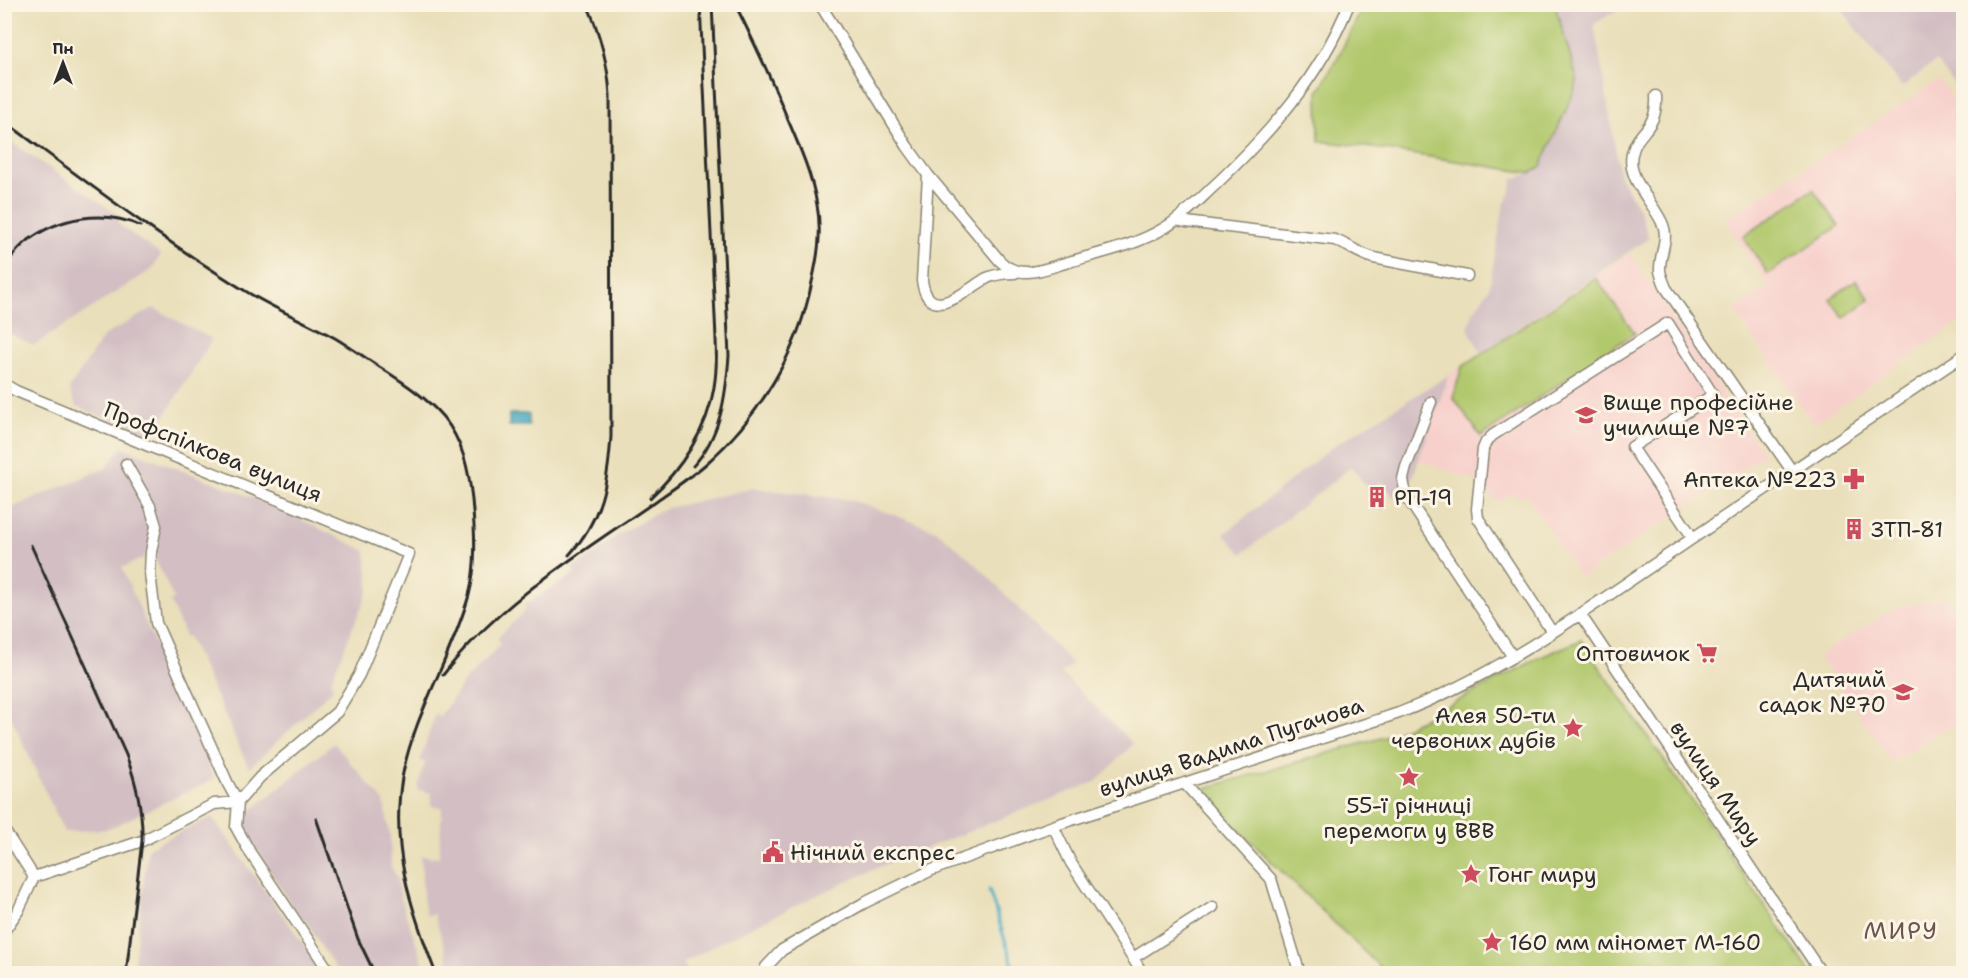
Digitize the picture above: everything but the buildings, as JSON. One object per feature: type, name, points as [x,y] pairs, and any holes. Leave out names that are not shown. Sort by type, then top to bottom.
[{"type":"street","points":[[820,4],[927,175],[1000,261],[1008,269],[1017,273]]},
{"type":"street","points":[[927,175],[922,281],[928,299],[938,303],[950,302],[989,277],[1036,272],[1131,244],[1148,237],[1177,219],[1261,139],[1292,104],[1326,53],[1349,4]]},
{"type":"street","points":[[1656,96],[1657,107],[1654,118],[1635,145],[1631,155],[1632,167],[1639,186],[1664,226],[1665,238],[1660,272],[1666,288],[1792,471]]},
{"type":"street","points":[[1177,219],[1335,240],[1347,244],[1359,254],[1467,276]]},
{"type":"street","points":[[1552,632],[1478,518],[1483,448],[1493,435],[1668,323],[1713,395],[1632,447],[1694,538]]},
{"type":"street","name":"вулиця Вадима Пугачова","points":[[765,970],[782,950],[864,903],[932,870],[1053,826],[1353,728],[1452,692],[1513,657],[1580,614],[1964,355]]},
{"type":"street","name":"Профспілкова вулиця","points":[[4,384],[26,396],[409,554],[359,675],[337,712],[260,777],[238,802]]},
{"type":"street","points":[[1431,402],[1406,467],[1403,479],[1406,496],[1513,657]]},
{"type":"street","name":"Профспілкова вулиця","points":[[126,464],[150,506],[156,526],[150,573],[156,623],[238,802],[236,827],[331,974]]},
{"type":"street","name":"вулиця Миру","points":[[1580,614],[1821,974]]},
{"type":"street","points":[[1184,783],[1271,879],[1300,974]]},
{"type":"street","points":[[4,931],[18,911],[34,877],[142,841],[214,804],[238,802]]},
{"type":"street","points":[[1053,826],[1071,863],[1143,974]]},
{"type":"street","points":[[4,830],[34,877]]},
{"type":"street","points":[[1133,958],[1213,907]]},
{"type":"shaded area","points":[[1555,5],[1626,5],[1594,24],[1620,176],[1640,211],[1649,238],[1481,353],[1468,328],[1473,313],[1489,288],[1504,205],[1510,194],[1513,179],[1531,173],[1541,166],[1576,87],[1577,79]]},
{"type":"shaded area","points":[[1838,5],[1963,5],[1963,96],[1936,61],[1902,87]]},
{"type":"shaded area","name":"Вище професійне училище №7","points":[[1939,80],[1963,113],[1963,319],[1814,424],[1734,310],[1769,286],[1724,220]]},
{"type":"shaded area","points":[[5,138],[120,216],[118,224],[161,255],[151,270],[34,345],[10,334],[5,341]]},
{"type":"shaded area","name":"Вище професійне училище №7","points":[[1630,253],[1764,455],[1580,578],[1526,494],[1519,498],[1514,492],[1498,503],[1480,482],[1419,460],[1449,375]]},
{"type":"shaded area","points":[[153,308],[212,339],[155,432],[140,434],[76,406],[69,388],[105,335]]},
{"type":"shaded area","points":[[1449,375],[1410,484],[1394,498],[1382,481],[1369,490],[1351,467],[1242,554],[1224,534],[1335,445]]},
{"type":"shaded area","points":[[122,447],[267,503],[366,551],[369,589],[331,680],[333,689],[249,768],[188,636],[185,637],[170,601],[174,599],[149,546],[143,558],[122,568],[214,779],[108,829],[64,832],[5,704],[4,511],[106,468]]},
{"type":"shaded area","points":[[754,488],[851,500],[936,530],[975,563],[1072,664],[1061,673],[1133,744],[1097,781],[886,864],[824,892],[683,963],[689,973],[446,973],[443,964],[449,961],[434,914],[426,915],[421,856],[439,857],[442,807],[431,806],[432,793],[417,790],[425,762],[420,761],[435,714],[440,716],[467,678],[500,645],[498,637],[526,610],[524,605],[575,574],[572,568],[594,555],[616,536],[663,509]]},
{"type":"shaded area","name":"Дитячий садок №70","points":[[1945,598],[1955,614],[1963,615],[1963,727],[1945,728],[1892,762],[1818,656],[1895,608]]},
{"type":"shaded area","points":[[334,743],[384,802],[390,836],[391,867],[397,877],[402,903],[427,973],[339,973],[307,922],[296,913],[243,827],[243,817]]},
{"type":"shaded area","points":[[212,817],[323,973],[135,973],[134,961],[148,848]]},
{"type":"green space","points":[[1364,5],[1555,5],[1577,79],[1576,87],[1541,166],[1531,173],[1319,141],[1318,92]]},
{"type":"green space","points":[[1813,189],[1839,226],[1768,274],[1743,237]]},
{"type":"green space","points":[[1596,278],[1635,333],[1481,437],[1453,397],[1462,367]]},
{"type":"green space","points":[[1856,280],[1870,299],[1844,318],[1830,299]]},
{"type":"green space","points":[[1581,640],[1811,973],[1386,973],[1198,790],[1392,735],[1541,657]]},
{"type":"water","points":[[509,414],[529,414],[529,426],[509,426]]},
{"type":"waterway","points":[[989,890],[1017,974]]},
{"type":"railway","points":[[569,555],[589,528],[601,500],[608,469],[611,436],[610,95],[603,49],[587,4]]},
{"type":"railway","points":[[650,498],[682,461],[699,433],[711,403],[715,378],[716,334],[700,4]]},
{"type":"railway","points":[[693,466],[710,442],[716,428],[724,400],[729,356],[712,4]]},
{"type":"railway","points":[[443,675],[489,624],[542,580],[707,463],[744,425],[760,404],[787,358],[806,308],[816,263],[819,225],[815,194],[801,151],[735,4]]},
{"type":"railway","points":[[4,121],[184,252],[258,298],[335,338],[404,383],[436,409],[456,436],[467,467],[472,500],[475,548],[472,584],[462,618],[407,755],[399,804],[401,854],[405,878],[418,926],[436,974]]},
{"type":"railway","points":[[4,266],[26,242],[39,233],[67,221],[82,218],[112,218],[140,226]]},
{"type":"railway","points":[[31,545],[126,755],[138,797],[142,841],[126,974]]},
{"type":"railway","points":[[316,818],[358,939],[375,974]]},
{"type":"railway","points":[[4,961],[23,974]]},
{"type":"place","name":"Вище професійне училище №7","points":[[1586,415]]},
{"type":"place","name":"Аптека №223","points":[[1854,479]]},
{"type":"place","name":"РП-19","points":[[1377,497]]},
{"type":"place","name":"ЗТП-81","points":[[1854,529]]},
{"type":"place","name":"Оптовичок","points":[[1707,653]]},
{"type":"place","name":"Дитячий садок №70","points":[[1903,692]]},
{"type":"place","name":"Алея 50-ти червоних дубів","points":[[1573,728]]},
{"type":"place","name":"55-ї річниці перемоги у ВВВ","points":[[1409,777]]},
{"type":"place","name":"Нічний експрес","points":[[773,852]]},
{"type":"place","name":"Гонг миру","points":[[1471,874]]},
{"type":"place","name":"160 мм міномет М-160","points":[[1492,942]]},
{"type":"district","name":"МИРУ","points":[[1901,931]]}]
